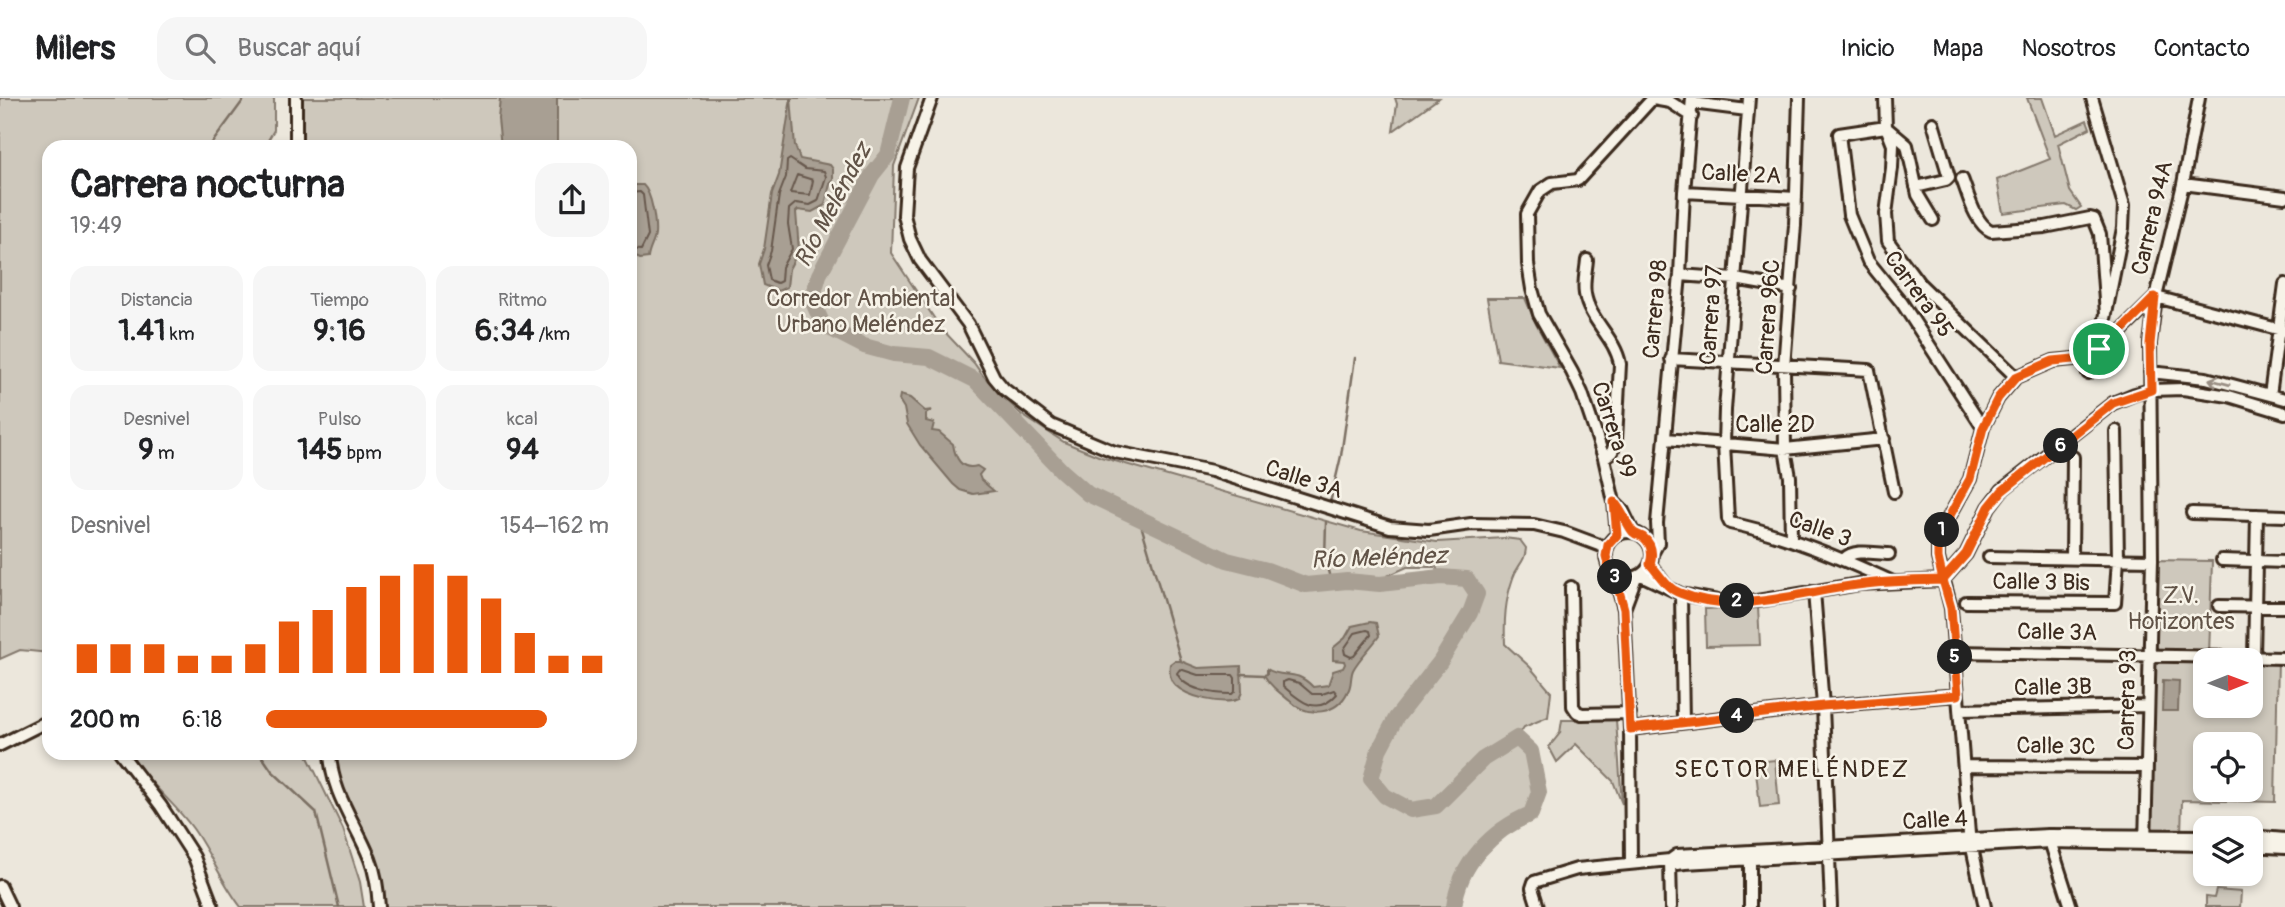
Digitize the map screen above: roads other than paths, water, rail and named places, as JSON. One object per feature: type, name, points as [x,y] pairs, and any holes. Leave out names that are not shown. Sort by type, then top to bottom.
[{"type":"street","points":[[296,98],[296,140]]},
{"type":"street","name":"Calle 3A","points":[[932,98],[907,168],[904,215],[910,239],[920,260],[968,324],[994,377],[1051,425],[1106,449],[1212,471],[1390,527],[1429,530],[1471,524],[1534,525],[1564,531],[1607,548]]},
{"type":"street","points":[[1653,98],[1670,102],[1692,116]]},
{"type":"street","name":"Carrera 99","points":[[1617,535],[1614,502],[1604,458],[1572,372],[1539,314],[1528,264],[1527,214],[1539,191],[1552,184],[1578,180],[1653,98]]},
{"type":"street","name":"Carrera 97","points":[[1730,523],[1724,444],[1749,98]]},
{"type":"street","name":"Carrera 96C","points":[[1790,539],[1790,477],[1785,449],[1784,366],[1791,289],[1799,98]]},
{"type":"street","points":[[1885,98],[1886,127],[1893,145],[1886,214],[1888,241],[1919,283],[2016,377]]},
{"type":"street","points":[[2092,98],[2124,205],[2123,228],[2099,349]]},
{"type":"street","name":"Carrera 94A","points":[[2151,390],[2150,344],[2155,297],[2183,184],[2199,98]]},
{"type":"street","points":[[1692,101],[1747,110]]},
{"type":"street","name":"Carrera 98","points":[[1651,559],[1658,543],[1657,523],[1680,275],[1692,101]]},
{"type":"street","points":[[1916,187],[1949,177],[1933,123]]},
{"type":"street","points":[[1886,127],[1907,145],[1918,195],[1933,220]]},
{"type":"street","name":"Carrera 95","points":[[1886,127],[1839,134],[1849,215],[1868,261],[1915,321],[1983,428]]},
{"type":"street","points":[[1962,179],[1980,222],[1985,229],[1991,231],[2045,227],[2094,219],[2100,234],[2106,314]]},
{"type":"street","points":[[2183,184],[2285,197]]},
{"type":"street","name":"Calle 2A","points":[[1684,192],[1796,198]]},
{"type":"street","points":[[1587,260],[1585,296],[1594,316],[1618,353],[1620,364],[1616,440],[1612,452],[1604,458]]},
{"type":"street","points":[[1680,275],[1735,279],[1791,289]]},
{"type":"street","points":[[2270,395],[2281,330],[2285,284]]},
{"type":"street","points":[[1985,907],[1971,844],[1951,608],[1938,558],[1938,537],[1970,479],[1983,428],[1998,398],[2016,377],[2053,361],[2084,358],[2099,349],[2113,339],[2155,297],[2281,330]]},
{"type":"street","points":[[2084,358],[2088,373]]},
{"type":"street","points":[[1671,359],[1869,370],[1894,492]]},
{"type":"street","points":[[2150,372],[2206,378],[2285,399]]},
{"type":"street","points":[[1614,573],[1624,578],[1639,576],[1681,594],[1724,602],[1757,601],[1893,582],[1943,580],[1966,554],[1989,507],[2002,491],[2113,403],[2151,390],[2183,389],[2208,392],[2285,413]]},
{"type":"street","name":"Carrera 93","points":[[2145,840],[2152,560],[2151,390]]},
{"type":"street","points":[[2116,431],[2118,559]]},
{"type":"street","name":"Calle 2D","points":[[1666,439],[1785,449],[1884,439]]},
{"type":"street","points":[[2072,558],[2073,457]]},
{"type":"street","name":"Carrera 99","points":[[1614,502],[1638,535]]},
{"type":"street","points":[[2192,513],[2285,516]]},
{"type":"street","points":[[2254,648],[2256,514]]},
{"type":"street","points":[[1631,863],[1630,713],[1624,609],[1614,573],[1607,561],[1607,548],[1617,535],[1638,535],[1657,523]]},
{"type":"street","name":"Calle 3","points":[[1730,523],[1790,539],[1844,559],[1893,582]]},
{"type":"street","points":[[1638,535],[1650,546],[1651,559],[1666,586]]},
{"type":"street","points":[[1844,559],[1855,553],[1889,554]]},
{"type":"street","points":[[1989,557],[2152,560]]},
{"type":"street","points":[[1624,609],[1639,576],[1651,559]]},
{"type":"street","name":"Calle 3 Bis","points":[[1966,602],[2115,603],[2118,559]]},
{"type":"street","points":[[2222,560],[2285,562]]},
{"type":"street","points":[[1570,587],[1573,706],[1577,712],[1582,713],[1630,713]]},
{"type":"street","points":[[1814,591],[1823,706],[1831,907]]},
{"type":"street","points":[[1681,594],[1683,723]]},
{"type":"street","points":[[2219,607],[2285,607]]},
{"type":"street","name":"Calle 3A","points":[[1955,652],[2193,655]]},
{"type":"street","name":"Calle 3A","points":[[2263,657],[2285,658]]},
{"type":"street","points":[[1630,729],[1823,706],[1958,695]]},
{"type":"street","name":"Calle 3B","points":[[1960,710],[2148,705]]},
{"type":"street","points":[[0,745],[42,724]]},
{"type":"street","points":[[126,760],[161,806],[194,857],[213,907]]},
{"type":"street","points":[[331,760],[333,778],[340,798],[370,860],[379,907]]},
{"type":"street","name":"Calle 3C","points":[[1964,766],[2147,767]]},
{"type":"street","name":"Calle 4","points":[[2145,840],[2193,837]]},
{"type":"street","points":[[2263,837],[2285,839]]},
{"type":"street","points":[[2049,839],[2071,907]]},
{"type":"street","name":"Calle 4","points":[[1538,907],[1532,888],[1534,882],[1577,869],[1631,863],[1670,860],[1677,864],[1750,856],[2049,839],[2145,840],[2193,844]]},
{"type":"street","points":[[2263,847],[2285,848]]},
{"type":"street","points":[[1750,856],[1750,907]]},
{"type":"street","points":[[1670,860],[1671,907]]},
{"type":"street","points":[[0,886],[10,907]]},
{"type":"water","points":[[500,98],[557,98],[557,140],[500,140],[498,118]]},
{"type":"water","points":[[791,98],[795,146],[800,159],[830,165],[833,169],[833,180],[825,205],[812,212],[796,212],[799,250],[789,269],[787,287],[778,291],[763,285],[759,264],[764,249],[772,194],[779,175]]},
{"type":"water","points":[[637,185],[643,185],[653,208],[655,235],[648,258],[637,258]]},
{"type":"water","points":[[900,395],[910,398],[925,411],[932,410],[926,414],[926,421],[934,423],[932,431],[939,432],[953,444],[955,454],[963,465],[977,466],[983,470],[979,475],[981,480],[994,491],[973,494],[960,490],[953,484],[920,445],[907,424],[904,408],[899,400]]},
{"type":"water","points":[[1376,623],[1379,636],[1352,673],[1349,689],[1343,699],[1330,709],[1313,712],[1297,706],[1269,683],[1264,675],[1267,674],[1267,669],[1279,674],[1295,675],[1313,687],[1328,685],[1333,671],[1343,668],[1345,664],[1344,661],[1333,660],[1333,648],[1345,638],[1352,626]]},
{"type":"water","points":[[1174,661],[1198,668],[1241,666],[1242,692],[1239,699],[1214,701],[1196,697],[1180,689],[1173,683],[1170,675],[1170,664]]},
{"type":"water","points":[[2163,680],[2179,681],[2178,711],[2162,711]]},
{"type":"waterway","points":[[214,140],[245,98]]},
{"type":"waterway","name":"Río Meléndez","points":[[902,98],[888,155],[872,175],[819,275],[812,300],[823,325],[864,346],[894,354],[929,357],[975,380],[1062,471],[1088,494],[1227,560],[1267,570],[1306,585],[1347,581],[1380,584],[1441,577],[1467,579],[1477,594],[1470,613],[1440,662],[1396,718],[1379,750],[1371,779],[1385,796],[1411,810],[1436,806],[1483,759],[1517,738],[1531,751],[1539,792],[1531,814],[1503,829],[1480,850],[1463,877],[1454,907]]},
{"type":"waterway","points":[[1331,499],[1341,456],[1355,358]]},
{"type":"waterway","points":[[1139,518],[1181,661]]},
{"type":"waterway","points":[[1326,522],[1325,559],[1331,582]]},
{"type":"waterway","points":[[1241,674],[1264,675]]},
{"type":"waterway","points":[[264,760],[272,771],[316,812],[339,907]]},
{"type":"district","name":"SECTOR MELÉNDEZ","points":[[1792,769]]},
{"type":"park label","name":"Corredor Ambiental Urbano Meléndez","points":[[861,311]]},
{"type":"park label","name":"Z.V. Horizontes","points":[[2181,608]]}]
